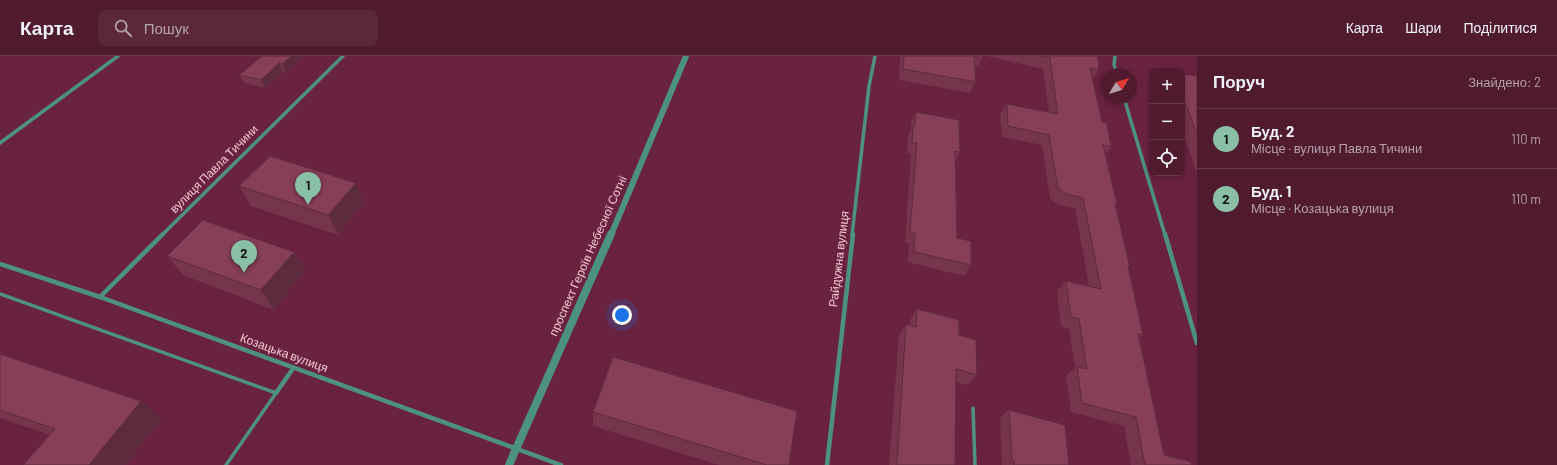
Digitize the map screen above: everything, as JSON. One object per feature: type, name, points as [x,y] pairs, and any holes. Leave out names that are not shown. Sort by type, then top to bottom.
[{"type":"street","points":[[0,143],[118,56]]},
{"type":"street","name":"вулиця Павла Тичини","points":[[100,297],[343,56]]},
{"type":"street","name":"проспект Героїв Небесної Сотні","points":[[510,465],[624,207],[686,56]]},
{"type":"street","name":"Райдужна вулиця","points":[[827,465],[842,316],[874,56]]},
{"type":"street","points":[[1115,56],[1115,68]]},
{"type":"street","points":[[1126,104],[1197,343]]},
{"type":"street","name":"Козацька вулиця","points":[[0,264],[100,297],[294,367],[516,450],[561,465]]},
{"type":"street","points":[[276,393],[294,367]]},
{"type":"lane","points":[[0,294],[276,393],[226,465]]},
{"type":"lane","points":[[973,408],[975,465]]},
{"type":"building","points":[[262,56],[292,56],[282,64],[279,63],[261,80],[239,75]]},
{"type":"building","points":[[904,56],[974,56],[976,82],[903,69]]},
{"type":"building","points":[[1041,56],[1098,56],[1099,70],[1090,68],[1102,122],[1107,123],[1111,147],[1103,145],[1130,267],[1128,266],[1143,335],[1138,333],[1164,455],[1191,462],[1192,465],[1145,465],[1136,417],[1082,403],[1077,367],[1087,369],[1079,319],[1071,317],[1066,281],[1101,289],[1083,198],[1066,194],[1058,188],[1049,135],[1008,126],[1007,104],[1058,114],[1050,58]]},
{"type":"building","points":[[1185,74],[1197,76],[1197,134],[1185,102]]},
{"type":"building","points":[[916,112],[959,120],[960,152],[955,151],[957,238],[971,241],[971,265],[914,252],[915,233],[910,232],[917,143],[912,143],[913,125],[915,126]]},
{"type":"building","points":[[270,156],[356,183],[328,215],[239,186]]},
{"type":"building","points":[[203,220],[294,252],[261,290],[167,256]]},
{"type":"building","points":[[917,309],[959,320],[959,335],[976,340],[977,375],[956,369],[955,465],[897,465],[906,324],[916,327]]},
{"type":"building","points":[[0,354],[141,401],[89,465],[23,465],[55,429],[0,410]]},
{"type":"building","points":[[613,357],[797,411],[789,465],[767,465],[593,412]]},
{"type":"building","points":[[1009,410],[1065,425],[1069,465],[1014,465],[1014,461],[1012,461]]},
{"type":"place","name":"Буд. 2","points":[[308,205]]},
{"type":"place","name":"Буд. 1","points":[[244,273]]}]
